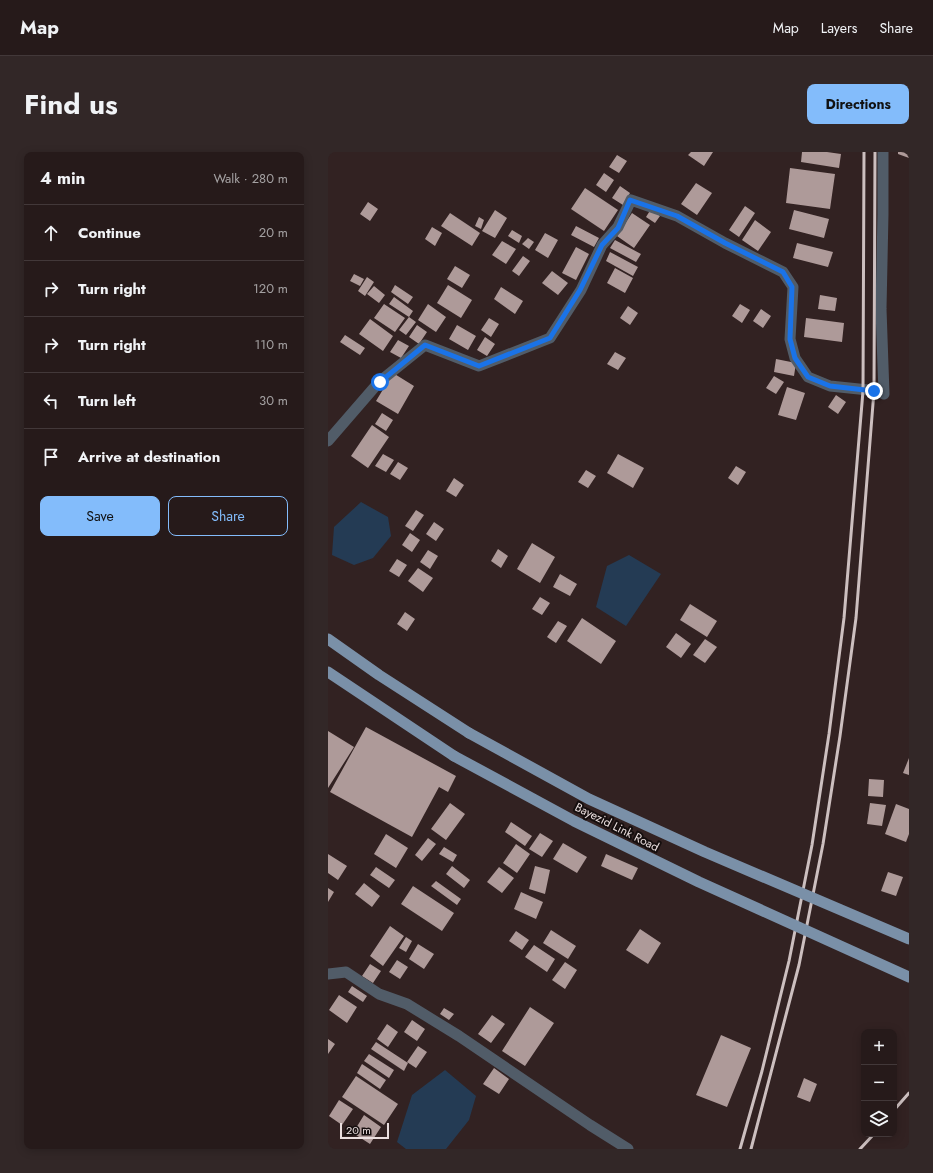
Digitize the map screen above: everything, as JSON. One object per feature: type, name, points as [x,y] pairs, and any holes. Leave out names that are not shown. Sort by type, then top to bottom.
[{"type":"main road","name":"Bayezid Link Road","points":[[328,639],[379,675],[469,733],[589,799],[705,852],[909,939]]},
{"type":"main road","name":"Bayezid Link Road","points":[[328,672],[454,756],[574,821],[692,879],[909,977]]},
{"type":"street","points":[[328,441],[380,382],[425,345],[479,366],[550,338],[580,290],[602,245],[618,228],[630,200],[677,216],[725,243],[783,272],[792,287],[790,339],[795,358],[808,377],[830,386],[878,391],[884,394],[881,309],[883,214],[882,152]]},
{"type":"street","points":[[328,974],[346,972],[379,994],[407,1004],[459,1036],[590,1126],[628,1149]]},
{"type":"water","points":[[361,502],[388,517],[391,536],[373,558],[354,565],[332,555],[334,527]]},
{"type":"water","points":[[629,555],[661,574],[626,626],[596,607],[607,566]]},
{"type":"water","points":[[445,1070],[476,1096],[469,1120],[446,1149],[406,1149],[397,1142],[412,1095]]},
{"type":"building","points":[[691,152],[713,152],[704,166],[688,155]]},
{"type":"building","points":[[802,152],[827,152],[841,154],[839,168],[801,162]]},
{"type":"building","points":[[898,152],[909,152],[909,158],[898,154]]},
{"type":"building","points":[[617,155],[627,161],[619,173],[609,167]]},
{"type":"building","points":[[790,168],[835,174],[830,209],[786,203]]},
{"type":"building","points":[[604,173],[614,180],[606,192],[596,185]]},
{"type":"building","points":[[696,183],[712,193],[697,215],[681,204]]},
{"type":"building","points":[[620,186],[630,193],[623,205],[612,198]]},
{"type":"building","points":[[585,188],[618,210],[604,231],[571,209]]},
{"type":"building","points":[[368,202],[378,209],[370,221],[360,214]]},
{"type":"building","points":[[745,206],[755,213],[739,237],[729,230]]},
{"type":"building","points":[[651,209],[660,216],[655,223],[646,217]]},
{"type":"building","points":[[495,210],[507,218],[495,238],[482,231]]},
{"type":"building","points":[[794,210],[829,219],[824,238],[789,229]]},
{"type":"building","points":[[450,213],[480,233],[472,246],[441,226]]},
{"type":"building","points":[[632,213],[650,225],[634,248],[617,236]]},
{"type":"building","points":[[479,217],[484,220],[481,229],[475,226]]},
{"type":"building","points":[[755,220],[771,232],[758,251],[742,240]]},
{"type":"building","points":[[576,226],[599,238],[594,247],[571,235]]},
{"type":"building","points":[[432,227],[442,233],[435,246],[425,239]]},
{"type":"building","points":[[512,230],[522,236],[519,243],[508,236]]},
{"type":"building","points":[[545,233],[558,240],[548,258],[535,250]]},
{"type":"building","points":[[528,238],[534,242],[529,249],[522,244]]},
{"type":"building","points":[[615,240],[641,254],[636,262],[610,248]]},
{"type":"building","points":[[502,241],[516,249],[506,264],[492,255]]},
{"type":"building","points":[[797,243],[833,252],[828,267],[793,258]]},
{"type":"building","points":[[576,247],[589,254],[576,280],[562,273]]},
{"type":"building","points":[[610,252],[638,267],[633,276],[606,261]]},
{"type":"building","points":[[523,256],[530,261],[519,276],[512,271]]},
{"type":"building","points":[[455,266],[470,275],[462,288],[447,279]]},
{"type":"building","points":[[615,268],[633,278],[625,293],[607,283]]},
{"type":"building","points":[[552,271],[568,283],[558,295],[542,283]]},
{"type":"building","points":[[354,274],[364,279],[360,286],[350,281]]},
{"type":"building","points":[[367,277],[374,282],[365,296],[358,291]]},
{"type":"building","points":[[395,285],[413,297],[408,304],[391,292]]},
{"type":"building","points":[[448,285],[472,300],[461,318],[437,303]]},
{"type":"building","points":[[374,286],[385,295],[379,303],[367,294]]},
{"type":"building","points":[[501,287],[523,301],[515,314],[494,299]]},
{"type":"building","points":[[820,295],[837,298],[835,311],[818,309]]},
{"type":"building","points":[[394,297],[413,311],[409,317],[389,304]]},
{"type":"building","points":[[384,304],[405,318],[395,332],[374,318]]},
{"type":"building","points":[[428,304],[446,317],[436,332],[418,320]]},
{"type":"building","points":[[740,304],[750,310],[742,323],[732,316]]},
{"type":"building","points":[[628,306],[638,313],[630,325],[620,318]]},
{"type":"building","points":[[761,309],[771,316],[763,328],[753,321]]},
{"type":"building","points":[[409,317],[416,322],[406,335],[399,330]]},
{"type":"building","points":[[489,318],[499,324],[491,337],[481,330]]},
{"type":"building","points":[[806,318],[844,323],[842,342],[804,337]]},
{"type":"building","points":[[370,319],[393,336],[383,351],[359,334]]},
{"type":"building","points":[[417,325],[427,332],[419,344],[409,337]]},
{"type":"building","points":[[457,325],[476,336],[468,350],[449,339]]},
{"type":"building","points":[[345,335],[365,348],[360,355],[340,342]]},
{"type":"building","points":[[485,337],[495,344],[487,356],[477,350]]},
{"type":"building","points":[[398,340],[409,346],[401,358],[390,352]]},
{"type":"building","points":[[615,352],[626,358],[618,370],[607,364]]},
{"type":"building","points":[[776,359],[796,363],[794,376],[774,372]]},
{"type":"building","points":[[393,373],[414,386],[398,414],[376,401]]},
{"type":"building","points":[[774,376],[784,382],[776,394],[766,388]]},
{"type":"building","points":[[787,387],[805,393],[796,420],[778,415]]},
{"type":"building","points":[[836,395],[846,402],[838,414],[828,407]]},
{"type":"building","points":[[382,413],[393,420],[386,431],[375,424]]},
{"type":"building","points":[[372,425],[389,437],[368,468],[351,456]]},
{"type":"building","points":[[383,454],[394,460],[386,472],[375,466]]},
{"type":"building","points":[[618,454],[644,468],[633,488],[607,473]]},
{"type":"building","points":[[398,462],[408,468],[400,480],[390,474]]},
{"type":"building","points":[[736,466],[746,472],[738,485],[728,478]]},
{"type":"building","points":[[586,470],[596,476],[588,488],[578,482]]},
{"type":"building","points":[[454,478],[464,485],[456,497],[446,491]]},
{"type":"building","points":[[416,510],[424,515],[413,531],[405,526]]},
{"type":"building","points":[[434,522],[444,529],[436,541],[426,534]]},
{"type":"building","points":[[410,533],[420,540],[412,552],[402,545]]},
{"type":"building","points":[[532,543],[555,557],[540,583],[517,569]]},
{"type":"building","points":[[498,549],[508,556],[501,568],[491,561]]},
{"type":"building","points":[[428,550],[438,556],[430,569],[420,562]]},
{"type":"building","points":[[397,559],[407,565],[399,577],[389,571]]},
{"type":"building","points":[[418,568],[433,578],[423,592],[408,581]]},
{"type":"building","points":[[560,574],[577,584],[570,596],[553,587]]},
{"type":"building","points":[[540,597],[550,603],[542,615],[532,609]]},
{"type":"building","points":[[690,604],[717,621],[707,637],[680,620]]},
{"type":"building","points":[[405,612],[415,619],[407,631],[397,624]]},
{"type":"building","points":[[582,618],[616,641],[601,664],[567,641]]},
{"type":"building","points":[[558,621],[567,626],[556,643],[547,637]]},
{"type":"building","points":[[676,633],[691,644],[681,658],[666,647]]},
{"type":"building","points":[[705,639],[717,647],[705,663],[693,655]]},
{"type":"building","points":[[366,727],[456,776],[448,792],[439,787],[412,837],[330,792]]},
{"type":"building","points":[[328,731],[354,747],[328,788]]},
{"type":"building","points":[[909,758],[909,775],[903,773]]},
{"type":"building","points":[[869,779],[884,780],[883,797],[868,796]]},
{"type":"building","points":[[450,803],[465,814],[446,840],[431,829]]},
{"type":"building","points":[[870,803],[886,805],[882,826],[867,824]]},
{"type":"building","points":[[896,804],[909,809],[909,834],[906,842],[885,834]]},
{"type":"building","points":[[511,822],[532,836],[525,846],[505,832]]},
{"type":"building","points":[[540,833],[553,841],[542,857],[529,849]]},
{"type":"building","points":[[386,834],[408,848],[396,868],[374,854]]},
{"type":"building","points":[[428,838],[436,844],[422,861],[415,855]]},
{"type":"building","points":[[563,843],[587,857],[577,873],[553,859]]},
{"type":"building","points":[[516,844],[530,854],[517,873],[503,863]]},
{"type":"building","points":[[444,847],[457,855],[453,862],[439,854]]},
{"type":"building","points":[[328,854],[347,866],[338,880],[328,873]]},
{"type":"building","points":[[606,854],[638,868],[632,880],[601,866]]},
{"type":"building","points":[[452,866],[470,880],[464,888],[446,874]]},
{"type":"building","points":[[535,866],[550,870],[545,894],[529,889]]},
{"type":"building","points":[[376,867],[395,880],[389,888],[370,875]]},
{"type":"building","points":[[499,867],[514,878],[502,893],[487,882]]},
{"type":"building","points":[[888,872],[903,877],[896,896],[881,891]]},
{"type":"building","points":[[436,881],[461,899],[457,905],[431,886]]},
{"type":"building","points":[[364,883],[380,896],[372,907],[355,894]]},
{"type":"building","points":[[413,886],[454,913],[442,931],[401,904]]},
{"type":"building","points":[[328,888],[334,892],[328,902]]},
{"type":"building","points":[[521,892],[543,902],[536,919],[514,909]]},
{"type":"building","points":[[390,926],[404,936],[383,966],[370,956]]},
{"type":"building","points":[[640,929],[661,943],[648,964],[626,950]]},
{"type":"building","points":[[551,930],[576,946],[568,959],[543,943]]},
{"type":"building","points":[[516,931],[529,940],[522,950],[509,941]]},
{"type":"building","points":[[406,937],[412,941],[406,952],[399,948]]},
{"type":"building","points":[[418,944],[434,954],[424,969],[409,959]]},
{"type":"building","points":[[534,945],[555,959],[547,972],[525,957]]},
{"type":"building","points":[[397,960],[408,967],[400,979],[389,972]]},
{"type":"building","points":[[565,962],[577,970],[565,989],[552,980]]},
{"type":"building","points":[[370,964],[381,971],[373,983],[362,976]]},
{"type":"building","points":[[352,986],[367,996],[363,1002],[348,992]]},
{"type":"building","points":[[339,995],[357,1007],[347,1023],[329,1010]]},
{"type":"building","points":[[530,1007],[554,1023],[525,1066],[502,1051]]},
{"type":"building","points":[[444,1008],[454,1014],[449,1020],[440,1014]]},
{"type":"building","points":[[492,1015],[505,1024],[491,1043],[478,1034]]},
{"type":"building","points":[[412,1020],[425,1029],[417,1041],[404,1032]]},
{"type":"building","points":[[387,1024],[398,1032],[388,1047],[377,1039]]},
{"type":"building","points":[[721,1035],[751,1048],[727,1107],[696,1095]]},
{"type":"building","points":[[328,1039],[335,1044],[328,1054]]},
{"type":"building","points":[[376,1042],[408,1063],[404,1071],[371,1049]]},
{"type":"building","points":[[418,1046],[427,1052],[416,1068],[407,1062]]},
{"type":"building","points":[[369,1054],[394,1070],[389,1078],[364,1061]]},
{"type":"building","points":[[362,1064],[386,1080],[380,1089],[357,1073]]},
{"type":"building","points":[[494,1068],[509,1079],[499,1094],[483,1084]]},
{"type":"building","points":[[356,1076],[398,1104],[384,1125],[342,1097]]},
{"type":"building","points":[[804,1078],[817,1084],[810,1102],[797,1097]]},
{"type":"building","points":[[339,1100],[353,1109],[342,1125],[329,1116]]},
{"type":"building","points":[[364,1115],[381,1127],[370,1144],[353,1133]]},
{"type":"railway","points":[[740,1149],[762,1071],[789,961],[812,845],[829,734],[844,618],[863,391],[864,152]]},
{"type":"railway","points":[[751,1149],[799,965],[823,844],[840,736],[856,618],[874,391],[875,152]]},
{"type":"railway","points":[[897,1107],[909,1093]]},
{"type":"railway","points":[[860,1149],[871,1137]]},
{"type":"route","points":[[380,382],[425,345],[479,366],[550,338],[580,290],[602,245],[618,228],[630,200],[677,216],[725,243],[783,272],[792,287],[790,339],[795,358],[808,377],[830,386],[874,391]]}]
